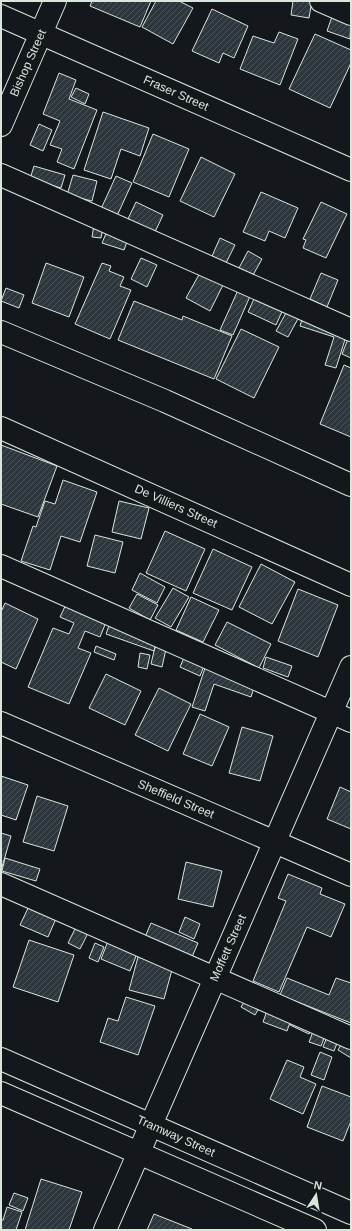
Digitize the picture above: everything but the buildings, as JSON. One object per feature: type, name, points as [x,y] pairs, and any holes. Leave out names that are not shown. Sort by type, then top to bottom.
[{"type":"street","name":"Bishop Street","points":[[1,125],[55,1]]},
{"type":"street","points":[[321,1],[351,14]]},
{"type":"street","name":"Fraser Street","points":[[1,16],[351,170]]},
{"type":"street","points":[[1,175],[351,330]]},
{"type":"street","points":[[1,332],[164,401],[351,485]]},
{"type":"street","name":"De Villiers Street","points":[[1,428],[351,585]]},
{"type":"street","points":[[1,566],[341,717]]},
{"type":"street","name":"Moffett Street","points":[[105,1230],[214,978],[275,842],[341,717],[351,667]]},
{"type":"street","name":"Sheffield Street","points":[[1,723],[351,875]]},
{"type":"street","points":[[1,884],[351,1038]]},
{"type":"street","name":"Tramway Street","points":[[1,1060],[152,1124],[351,1213]]},
{"type":"street","points":[[1,1093],[315,1230]]}]
